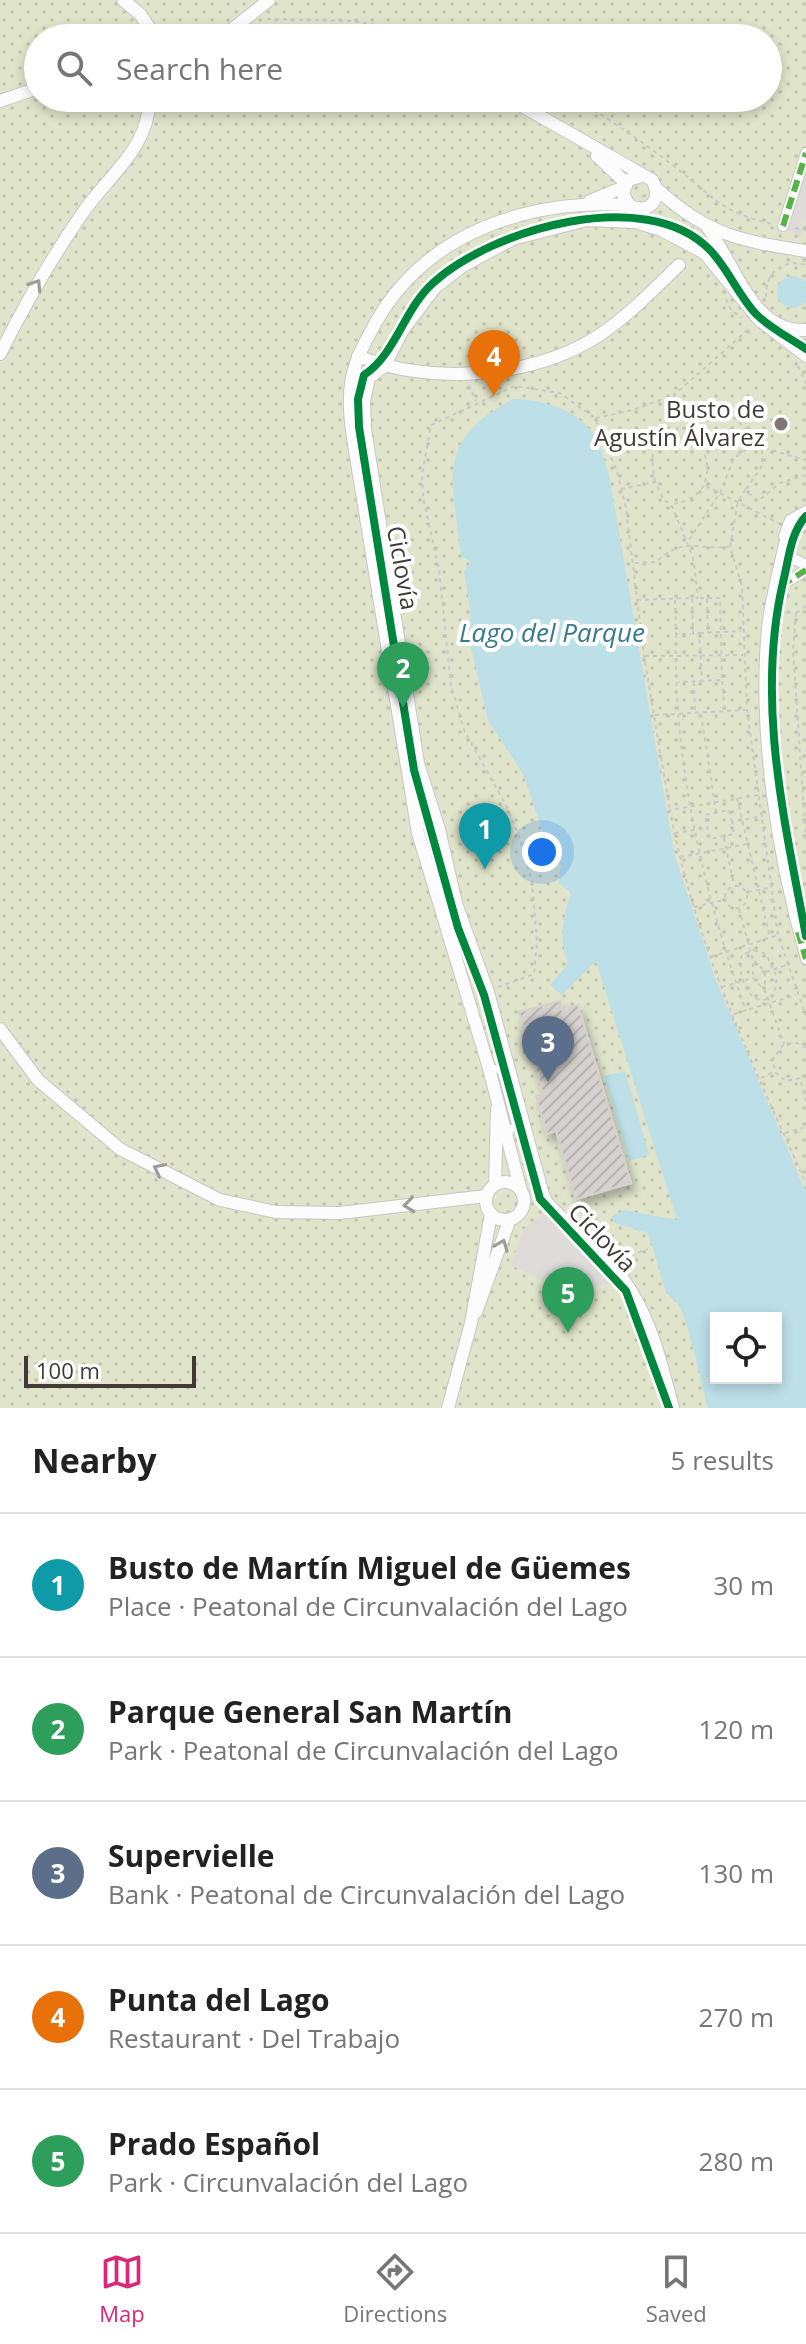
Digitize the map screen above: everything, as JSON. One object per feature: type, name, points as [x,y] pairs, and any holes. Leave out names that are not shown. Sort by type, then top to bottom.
[{"type":"street","points":[[123,0],[140,14],[145,24]]},
{"type":"street","points":[[239,24],[269,0]]},
{"type":"street","points":[[0,101],[24,93]]},
{"type":"street","points":[[0,354],[28,297],[85,208],[139,144],[149,112]]},
{"type":"street","points":[[531,112],[652,180],[657,189],[683,212],[708,228],[763,244],[806,251]]},
{"type":"street","points":[[586,145],[625,185],[629,205]]},
{"type":"street","points":[[783,226],[806,153]]},
{"type":"street","points":[[585,203],[642,176]]},
{"type":"street","points":[[650,207],[656,199],[657,189]]},
{"type":"street","points":[[471,1323],[510,1219],[523,1208],[521,1191],[508,1136],[497,1109],[488,1065],[418,833],[402,754],[351,424],[350,385],[358,356],[383,310],[439,251],[505,218],[551,206],[585,203],[629,205],[639,210],[650,207],[683,212]]},
{"type":"street","points":[[674,1408],[654,1335],[635,1295],[620,1274],[567,1224],[547,1201],[543,1191],[489,992],[457,903],[440,829],[419,763],[366,429],[365,401],[370,378],[385,367],[404,330],[436,288],[463,267],[513,240],[587,221],[635,223],[670,236],[704,254],[759,321],[806,357]]},
{"type":"street","points":[[708,228],[765,317],[783,327],[806,330]]},
{"type":"street","points":[[358,356],[385,367],[463,373],[513,367],[551,357],[600,335],[679,265]]},
{"type":"street","points":[[806,511],[797,515],[786,528],[765,653],[771,793],[790,904],[806,959]]},
{"type":"street","points":[[778,588],[806,568],[792,558],[784,544]]},
{"type":"street","points":[[0,1029],[38,1080],[120,1149],[220,1200],[276,1212],[340,1213],[486,1196],[495,1185],[506,1182],[521,1191]]},
{"type":"street","points":[[495,1185],[497,1109]]},
{"type":"street","points":[[448,1408],[471,1323],[491,1214],[486,1196]]},
{"type":"street","points":[[491,1214],[500,1220],[510,1219]]},
{"type":"lane","points":[[488,1065],[501,1072],[515,1124],[508,1136]]},
{"type":"path","points":[[245,19],[369,24]]},
{"type":"path","points":[[594,112],[675,167],[721,207],[740,217],[806,230]]},
{"type":"path","points":[[767,303],[766,285],[776,269],[793,262],[806,265]]},
{"type":"path","points":[[595,418],[633,410],[674,395],[752,326]]},
{"type":"path","points":[[463,373],[476,402]]},
{"type":"path","points":[[489,992],[534,974],[537,942],[532,882],[507,807],[464,730],[456,707],[422,475],[431,425],[515,386],[560,393],[595,418],[621,489],[634,563],[644,656],[678,857],[721,987],[806,1183]]},
{"type":"path","points":[[673,419],[681,442],[700,442],[708,463],[706,486],[688,502],[671,504],[664,500],[655,482],[652,463],[656,434],[673,419],[677,406],[674,395]]},
{"type":"path","points":[[677,406],[726,411],[745,426],[756,446]]},
{"type":"path","points":[[686,544],[721,491],[733,460],[741,452],[756,446],[806,460]]},
{"type":"path","points":[[742,586],[730,547],[738,501],[762,466],[762,448]]},
{"type":"path","points":[[745,490],[758,501],[780,483],[806,475]]},
{"type":"path","points":[[621,489],[655,482]]},
{"type":"path","points":[[706,486],[721,491],[786,528]]},
{"type":"path","points":[[671,504],[698,575],[698,598]]},
{"type":"path","points":[[634,563],[656,562],[667,549],[686,544],[730,547]]},
{"type":"path","points":[[774,624],[778,588]]},
{"type":"path","points":[[692,598],[693,634]]},
{"type":"path","points":[[707,598],[708,634]]},
{"type":"path","points":[[637,600],[720,598],[725,712]]},
{"type":"path","points":[[674,599],[682,762],[713,903],[746,1011]]},
{"type":"path","points":[[806,606],[796,614],[793,650],[806,840]]},
{"type":"path","points":[[775,610],[796,614]]},
{"type":"path","points":[[676,634],[743,631]]},
{"type":"path","points":[[699,633],[702,681]]},
{"type":"path","points":[[644,656],[743,655]]},
{"type":"path","points":[[679,682],[722,680]]},
{"type":"path","points":[[694,681],[695,714]]},
{"type":"path","points":[[654,715],[747,710]]},
{"type":"path","points":[[701,714],[716,813]]},
{"type":"path","points":[[670,810],[771,793]]},
{"type":"path","points":[[736,797],[770,938]]},
{"type":"path","points":[[729,810],[732,822],[734,834],[710,839],[705,815],[729,810]]},
{"type":"path","points":[[732,822],[763,816]]},
{"type":"path","points":[[674,833],[708,828]]},
{"type":"path","points":[[723,837],[734,885],[747,892],[770,888]]},
{"type":"path","points":[[678,857],[747,844]]},
{"type":"path","points":[[734,885],[725,892],[725,899],[732,907],[739,908]]},
{"type":"path","points":[[739,908],[747,900],[747,892]]},
{"type":"path","points":[[693,907],[725,899]]},
{"type":"path","points":[[739,908],[753,961],[754,979],[765,991],[784,1044]]},
{"type":"path","points":[[710,957],[778,935]]},
{"type":"path","points":[[750,950],[766,954],[775,969],[777,988],[768,999],[757,999],[749,993],[740,961],[745,952],[750,950]]},
{"type":"path","points":[[753,961],[765,972],[765,991]]},
{"type":"path","points":[[765,972],[788,964]]},
{"type":"path","points":[[752,972],[763,968]]},
{"type":"path","points":[[721,987],[766,978]]},
{"type":"path","points":[[733,1014],[799,994]]},
{"type":"path","points":[[806,1048],[797,1043],[784,1044],[774,1053],[775,1072],[786,1081],[800,1081],[806,1077]]},
{"type":"path","points":[[760,1079],[775,1072]]},
{"type":"path","points":[[800,1081],[806,1101]]},
{"type":"path","points":[[784,1134],[806,1127]]},
{"type":"path","points":[[619,1259],[648,1249]]},
{"type":"green space","points":[[0,0],[806,0],[806,1408],[0,1408]]},
{"type":"shaded area","points":[[806,153],[806,217],[800,237],[783,226]]},
{"type":"shaded area","points":[[543,1213],[615,1284],[561,1290],[511,1265],[523,1230]]},
{"type":"water","points":[[793,276],[804,281],[807,299],[804,303],[793,308],[782,303],[777,292],[782,281]]},
{"type":"water","name":"Lago del Parque","points":[[513,399],[546,403],[586,425],[593,433],[609,474],[674,853],[715,978],[806,1193],[806,1408],[708,1408],[681,1310],[665,1289],[648,1233],[615,1223],[611,1217],[624,1210],[677,1220],[596,961],[562,995],[550,985],[568,964],[563,947],[563,928],[572,893],[558,883],[561,865],[553,862],[523,774],[488,720],[471,648],[470,609],[464,571],[471,562],[461,556],[453,483],[459,447],[487,415]]},
{"type":"water","points":[[625,1071],[649,1155],[629,1161],[604,1076]]},
{"type":"building","points":[[560,1001],[562,1010],[578,1005],[631,1183],[576,1199],[556,1131],[547,1134],[536,1096],[543,1094],[519,1012]]},
{"type":"marked path","points":[[783,226],[806,153]]},
{"type":"marked path","points":[[781,586],[806,570]]},
{"type":"marked path","points":[[798,932],[806,959]]},
{"type":"cycle path","name":"Ciclovía","points":[[669,1408],[626,1291],[540,1199],[484,995],[458,928],[414,770],[359,427],[358,399],[364,375],[392,344],[414,305],[433,283],[459,263],[529,232],[569,222],[609,217],[647,220],[681,230],[716,256],[756,314],[806,349]]},
{"type":"cycle path","points":[[806,516],[797,529],[789,553],[776,623],[772,668],[776,758],[806,936]]},
{"type":"place","name":"Punta del Lago","points":[[494,396]]},
{"type":"place","name":"Busto de Agustín Álvarez","points":[[781,424]]},
{"type":"place","name":"Parque General San Martín","points":[[403,708]]},
{"type":"place","name":"Busto de Martín Miguel de Güemes","points":[[485,869]]},
{"type":"place","name":"Supervielle","points":[[548,1082]]},
{"type":"place","name":"Prado Español","points":[[568,1333]]}]
